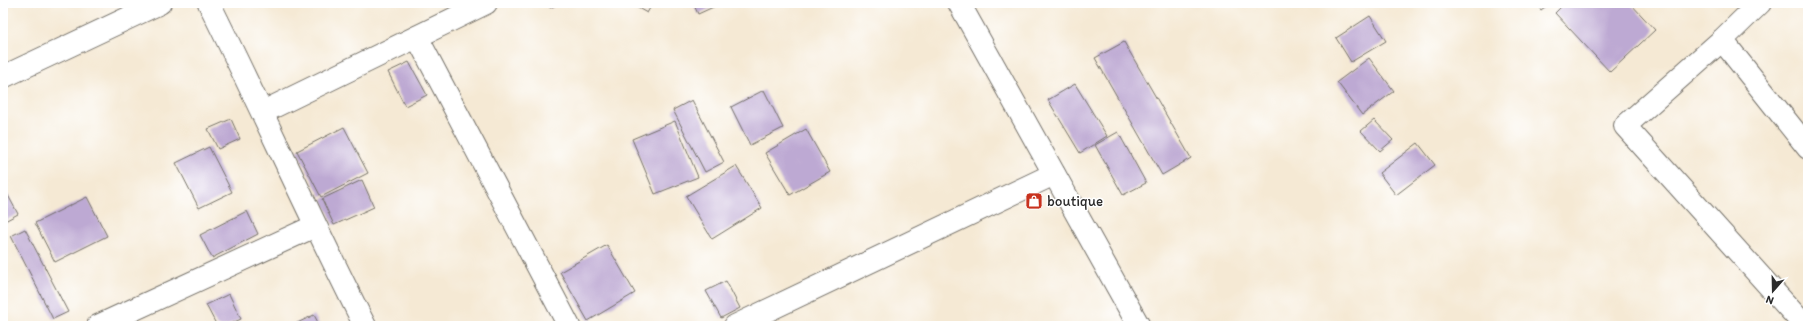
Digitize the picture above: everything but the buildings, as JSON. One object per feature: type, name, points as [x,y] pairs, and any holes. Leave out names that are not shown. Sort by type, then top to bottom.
[{"type":"main road","points":[[3,77],[160,3]]},
{"type":"main road","points":[[209,3],[263,112],[315,226],[365,326]]},
{"type":"main road","points":[[263,112],[486,3]]},
{"type":"main road","points":[[959,3],[1139,326]]},
{"type":"main road","points":[[1760,3],[1722,40],[1625,126],[1805,326]]},
{"type":"main road","points":[[417,37],[569,326]]},
{"type":"main road","points":[[1722,40],[1808,148]]},
{"type":"main road","points":[[735,326],[1054,174]]},
{"type":"main road","points":[[98,326],[315,226]]},
{"type":"place","name":"boutique","points":[[1034,201]]}]
